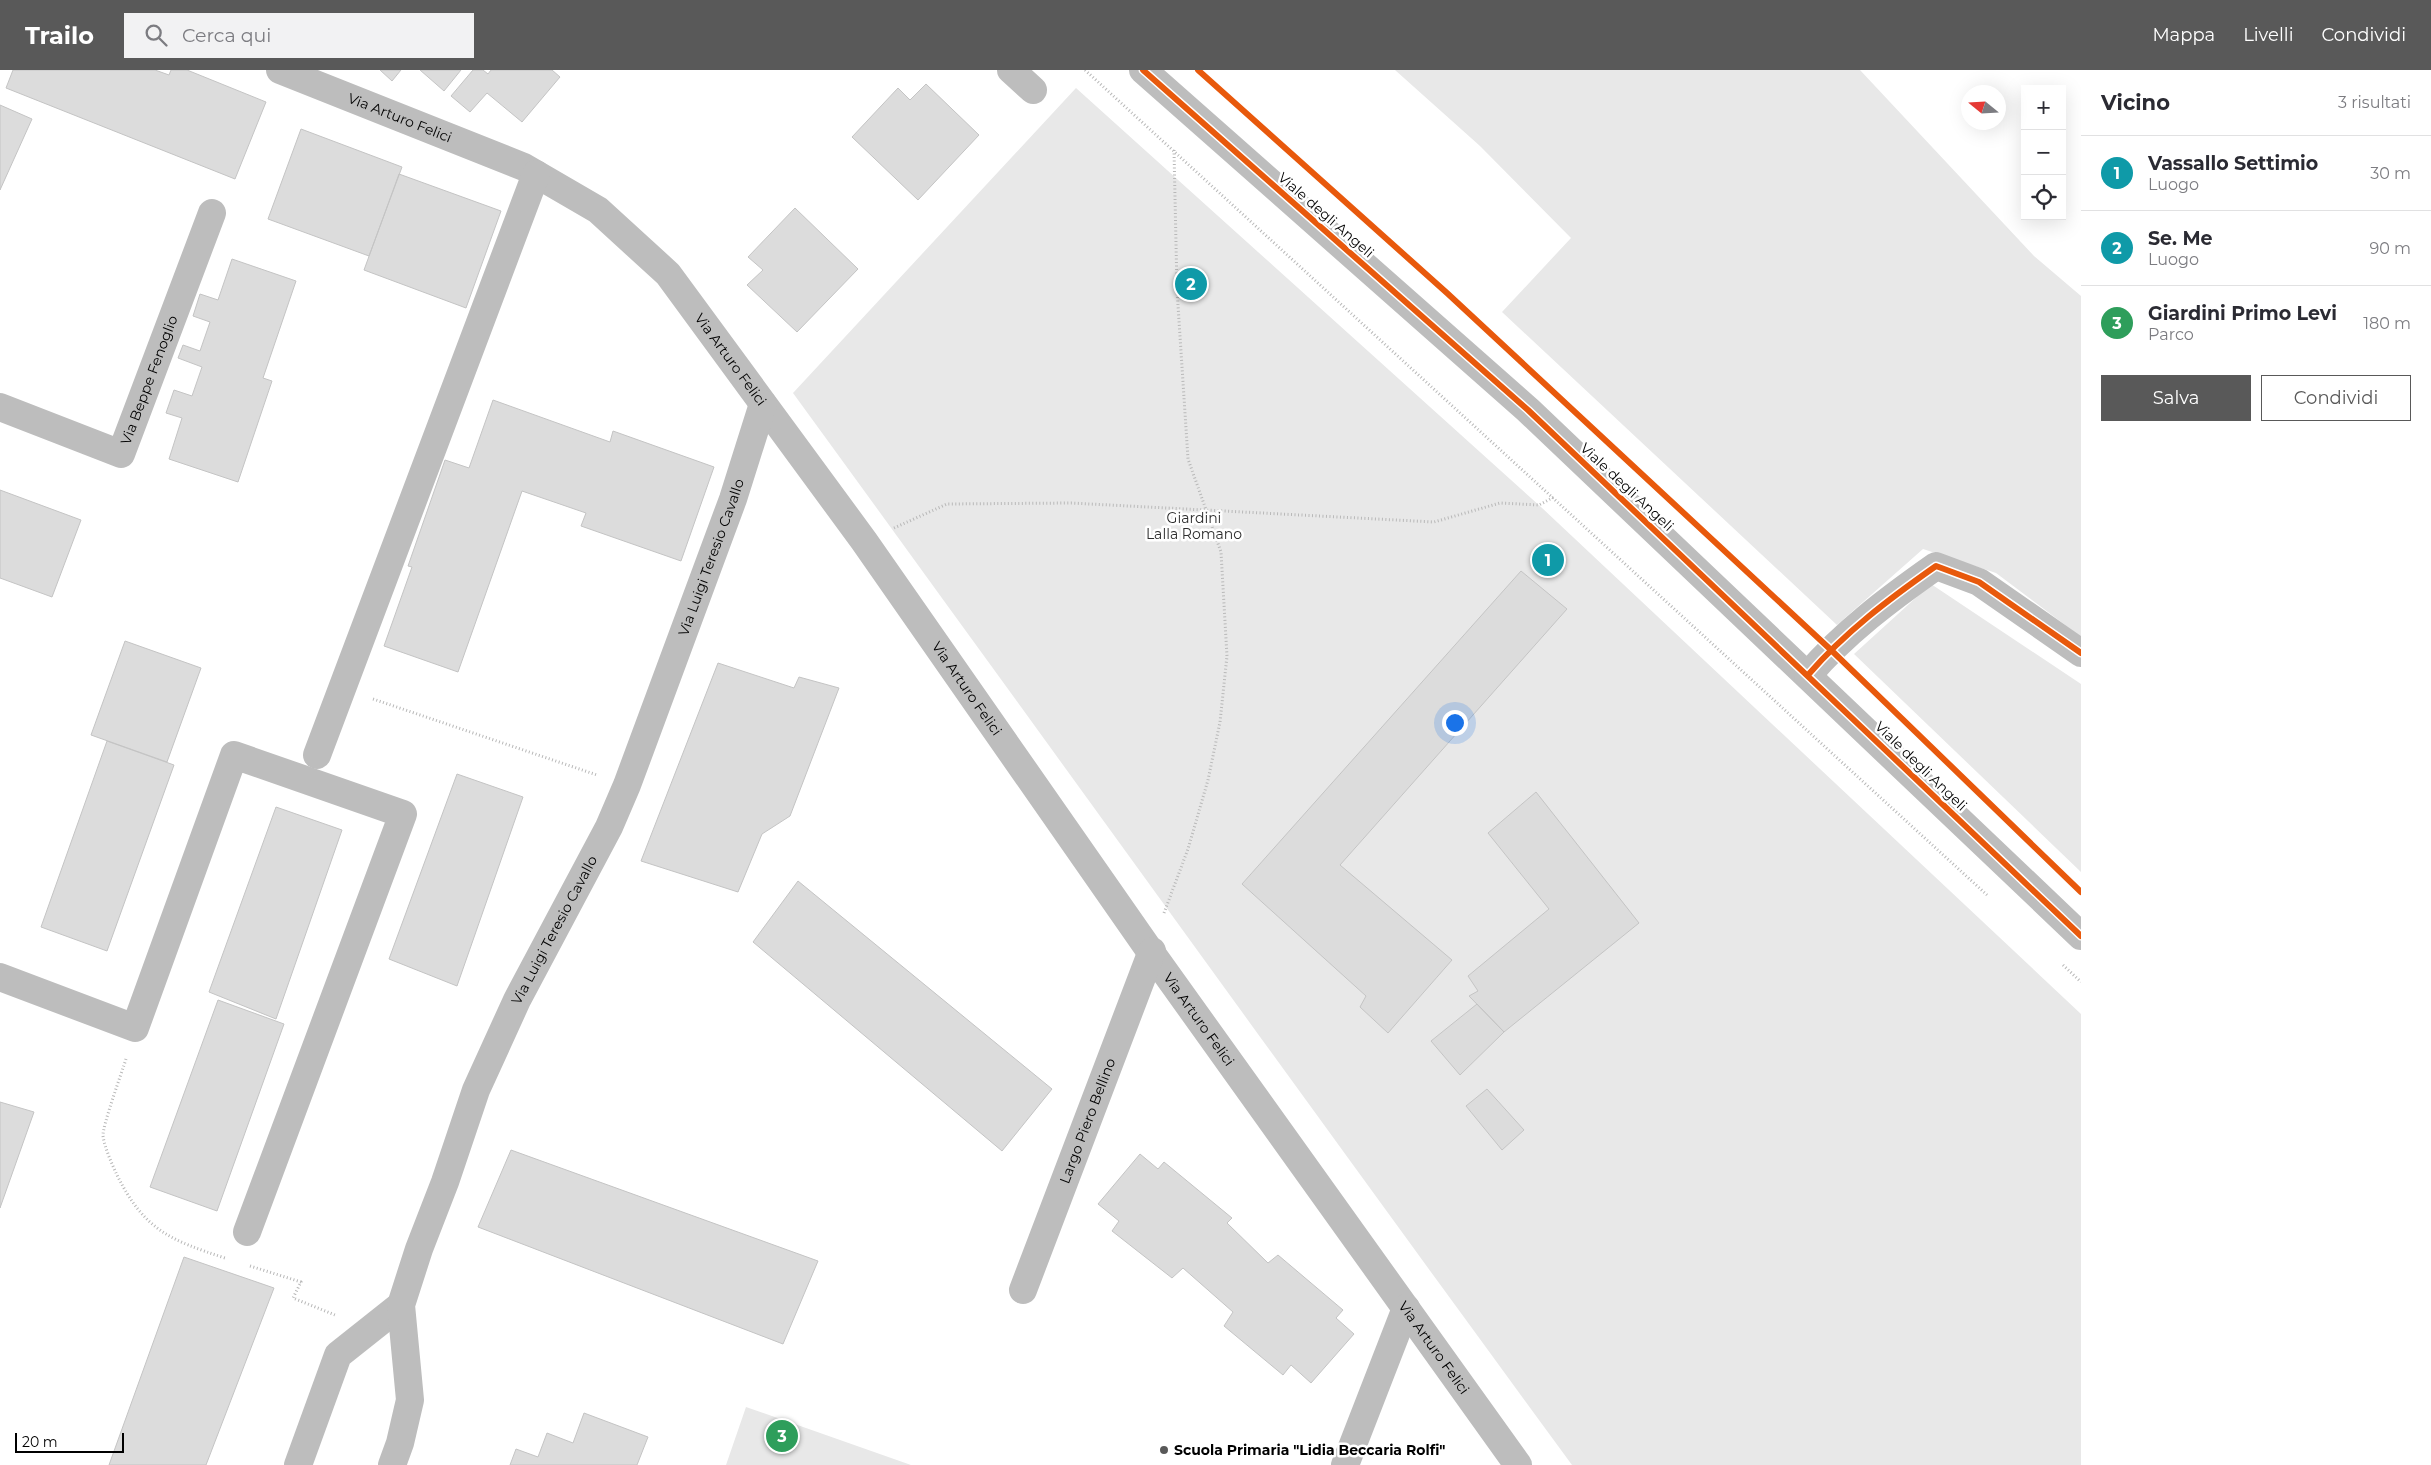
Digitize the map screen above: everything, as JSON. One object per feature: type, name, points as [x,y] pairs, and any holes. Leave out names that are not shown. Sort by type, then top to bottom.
[{"type":"street","name":"Via Arturo Felici","points":[[280,70],[493,154],[536,174],[598,210],[668,274],[864,542],[1151,951],[1518,1465]]},
{"type":"street","points":[[1010,70],[1033,90]]},
{"type":"street","name":"Viale degli Angeli","points":[[1143,70],[1528,410],[2081,936]]},
{"type":"street","points":[[317,755],[536,174]]},
{"type":"street","name":"Via Beppe Fenoglio","points":[[0,407],[121,454],[212,213]]},
{"type":"street","name":"Via Luigi Teresio Cavallo","points":[[392,1465],[400,1443],[410,1400],[401,1305],[419,1249],[445,1182],[476,1090],[517,1000],[609,828],[627,785],[733,499],[763,404]]},
{"type":"street","points":[[1808,675],[1830,649],[1879,606],[1936,566],[1978,582],[2081,653]]},
{"type":"street","points":[[0,978],[136,1028],[234,755],[403,814],[247,1232]]},
{"type":"street","name":"Largo Piero Bellino","points":[[1024,1290],[1151,951]]},
{"type":"street","points":[[298,1465],[338,1354],[401,1305]]},
{"type":"street","points":[[1345,1465],[1406,1308]]},
{"type":"path","points":[[1085,70],[1988,896]]},
{"type":"path","points":[[1151,951],[1188,849],[1208,780],[1220,722],[1227,656],[1221,552],[1188,459],[1177,290],[1174,150]]},
{"type":"path","points":[[864,542],[947,504],[1071,503],[1434,522],[1500,503],[1540,505],[1554,497]]},
{"type":"path","points":[[342,688],[627,785]]},
{"type":"path","points":[[2062,964],[2081,982]]},
{"type":"path","points":[[136,1028],[103,1134],[112,1164],[127,1194],[148,1222],[180,1243],[226,1258]]},
{"type":"path","points":[[245,1264],[301,1282],[293,1298],[370,1330]]},
{"type":"green space","points":[[1395,70],[1860,70],[2034,256],[2081,296],[2081,637],[1996,573],[1923,549],[1837,625],[1502,312],[1571,238],[1480,146]]},
{"type":"green space","name":"Giardini Lalla Romano","points":[[1076,88],[1541,507],[2081,1014],[2081,1465],[1572,1465],[1474,1331],[793,393]]},
{"type":"green space","points":[[1931,584],[2081,684],[2081,872],[1854,654]]},
{"type":"green space","points":[[746,1407],[911,1465],[726,1465]]},
{"type":"building","points":[[13,70],[155,70],[169,75],[171,70],[187,70],[266,102],[235,179],[6,88]]},
{"type":"building","points":[[380,70],[401,70],[392,81]]},
{"type":"building","points":[[420,70],[461,70],[444,91]]},
{"type":"building","points":[[473,70],[483,70],[488,74],[491,70],[552,70],[560,77],[522,122],[487,93],[470,112],[451,96]]},
{"type":"building","points":[[926,84],[979,135],[918,200],[852,137],[898,88],[910,100]]},
{"type":"building","points":[[0,105],[32,119],[0,190]]},
{"type":"building","points":[[301,129],[402,167],[369,256],[268,219]]},
{"type":"building","points":[[399,174],[501,211],[466,308],[364,270]]},
{"type":"building","points":[[795,208],[858,269],[797,332],[747,285],[763,270],[748,257]]},
{"type":"building","points":[[232,259],[296,281],[263,378],[272,381],[238,482],[169,459],[182,418],[166,413],[174,390],[192,396],[202,367],[178,358],[183,345],[200,351],[210,322],[193,316],[200,294],[218,300]]},
{"type":"building","points":[[493,400],[610,442],[613,431],[714,467],[681,561],[581,526],[586,513],[522,491],[458,672],[384,646],[412,567],[408,566],[445,460],[469,468]]},
{"type":"building","points":[[0,490],[81,520],[52,597],[0,578]]},
{"type":"building","points":[[1521,571],[1567,609],[1340,865],[1452,960],[1388,1033],[1360,1007],[1366,996],[1242,884]]},
{"type":"building","points":[[125,641],[201,668],[167,762],[91,735]]},
{"type":"building","points":[[718,663],[794,688],[799,677],[839,688],[790,816],[762,834],[738,892],[641,861]]},
{"type":"building","points":[[107,741],[174,765],[107,951],[41,927]]},
{"type":"building","points":[[457,774],[523,797],[457,986],[389,959]]},
{"type":"building","points":[[1536,792],[1639,923],[1504,1032],[1469,996],[1478,991],[1468,976],[1549,909],[1488,833]]},
{"type":"building","points":[[276,807],[342,830],[276,1019],[209,992]]},
{"type":"building","points":[[798,881],[1052,1089],[1002,1151],[753,942]]},
{"type":"building","points":[[218,1000],[284,1024],[217,1211],[150,1187]]},
{"type":"building","points":[[1477,1004],[1504,1032],[1460,1075],[1431,1041]]},
{"type":"building","points":[[1487,1089],[1524,1130],[1502,1150],[1466,1106]]},
{"type":"building","points":[[0,1102],[34,1112],[0,1208]]},
{"type":"building","points":[[511,1150],[818,1261],[783,1344],[478,1227]]},
{"type":"building","points":[[1140,1154],[1158,1169],[1164,1162],[1232,1218],[1227,1223],[1268,1263],[1278,1255],[1343,1310],[1336,1318],[1354,1334],[1311,1383],[1291,1365],[1283,1375],[1224,1326],[1233,1312],[1183,1268],[1172,1278],[1112,1231],[1119,1221],[1098,1204]]},
{"type":"building","points":[[184,1257],[274,1288],[206,1465],[109,1465]]},
{"type":"building","points":[[584,1413],[648,1437],[637,1465],[510,1465],[516,1449],[538,1457],[547,1433],[573,1443]]},
{"type":"cycle path","points":[[1143,70],[1528,410],[2081,936]]},
{"type":"cycle path","points":[[1198,70],[1447,293],[1830,649],[2081,892]]},
{"type":"cycle path","points":[[1808,675],[1852,630],[1936,566],[1979,582],[2081,653]]},
{"type":"place","name":"Se. Me","points":[[1191,284]]},
{"type":"place","name":"Vassallo Settimio","points":[[1548,560]]},
{"type":"place","name":"Giardini Primo Levi","points":[[782,1436]]},
{"type":"place","name":"Scuola Primaria \"Lidia Beccaria Rolfi\"","points":[[1164,1450]]}]
